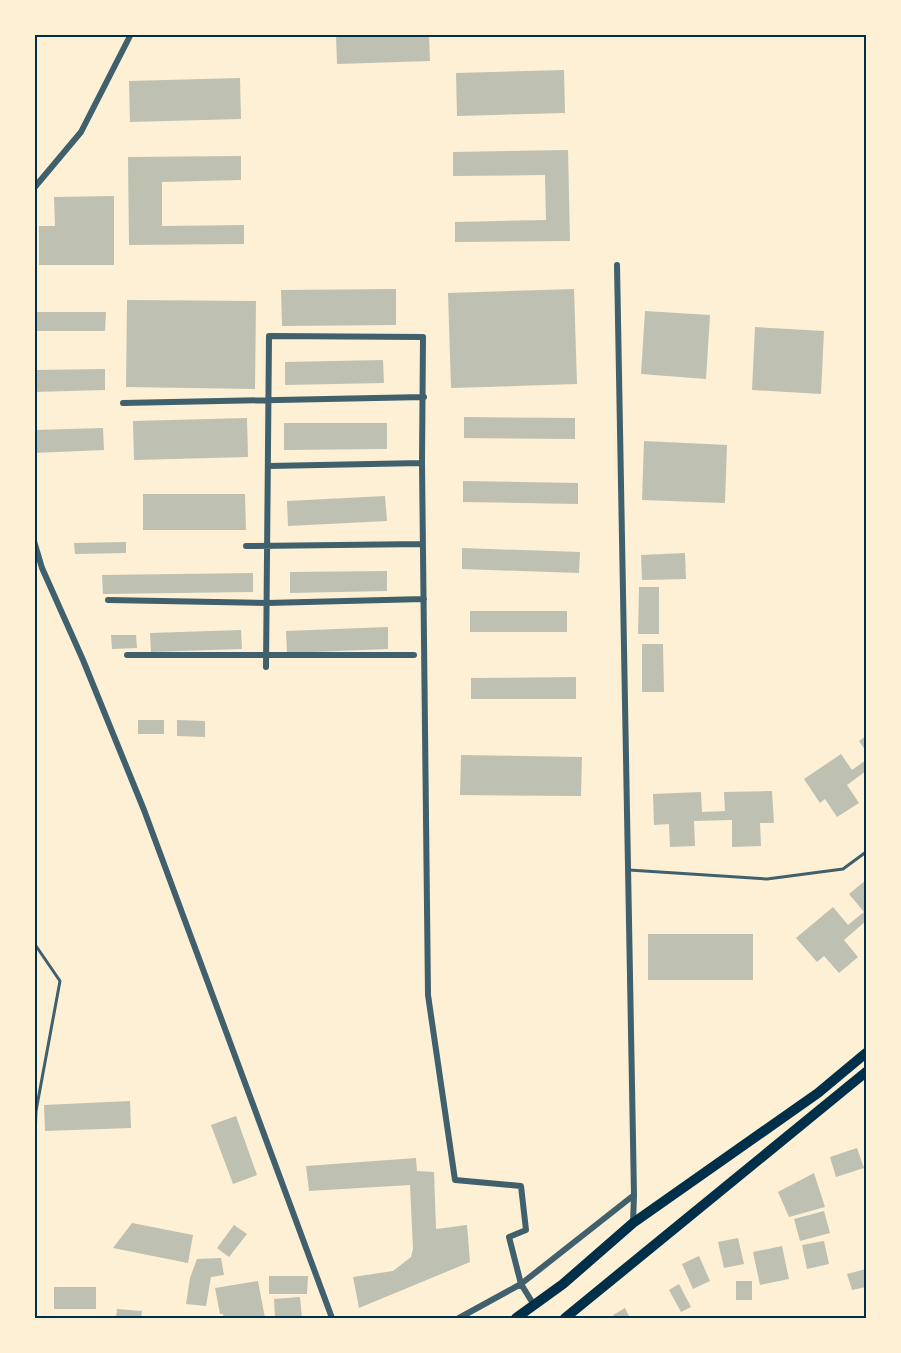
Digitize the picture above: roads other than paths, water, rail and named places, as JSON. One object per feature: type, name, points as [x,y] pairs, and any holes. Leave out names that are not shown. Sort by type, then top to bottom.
[{"type":"highway","points":[[516,1318],[563,1284],[633,1223],[818,1093],[867,1053]]},
{"type":"highway","points":[[565,1318],[867,1071]]},
{"type":"street","points":[[34,188],[81,132],[131,34]]},
{"type":"street","points":[[617,264],[633,1223]]},
{"type":"street","points":[[266,667],[269,336],[423,337],[422,463],[428,995],[455,1180],[521,1186],[526,1230],[509,1237],[521,1284],[534,1305]]},
{"type":"street","points":[[123,403],[424,397]]},
{"type":"street","points":[[268,466],[422,463]]},
{"type":"street","points":[[34,542],[42,568],[83,660],[144,810],[332,1318]]},
{"type":"street","points":[[246,546],[423,544]]},
{"type":"street","points":[[108,600],[267,603],[424,599]]},
{"type":"street","points":[[128,655],[414,655]]},
{"type":"street","points":[[459,1318],[521,1284],[634,1195]]},
{"type":"lane","points":[[628,870],[767,879],[843,869],[867,852]]},
{"type":"lane","points":[[34,943],[60,981],[36,1112],[34,1164]]}]
